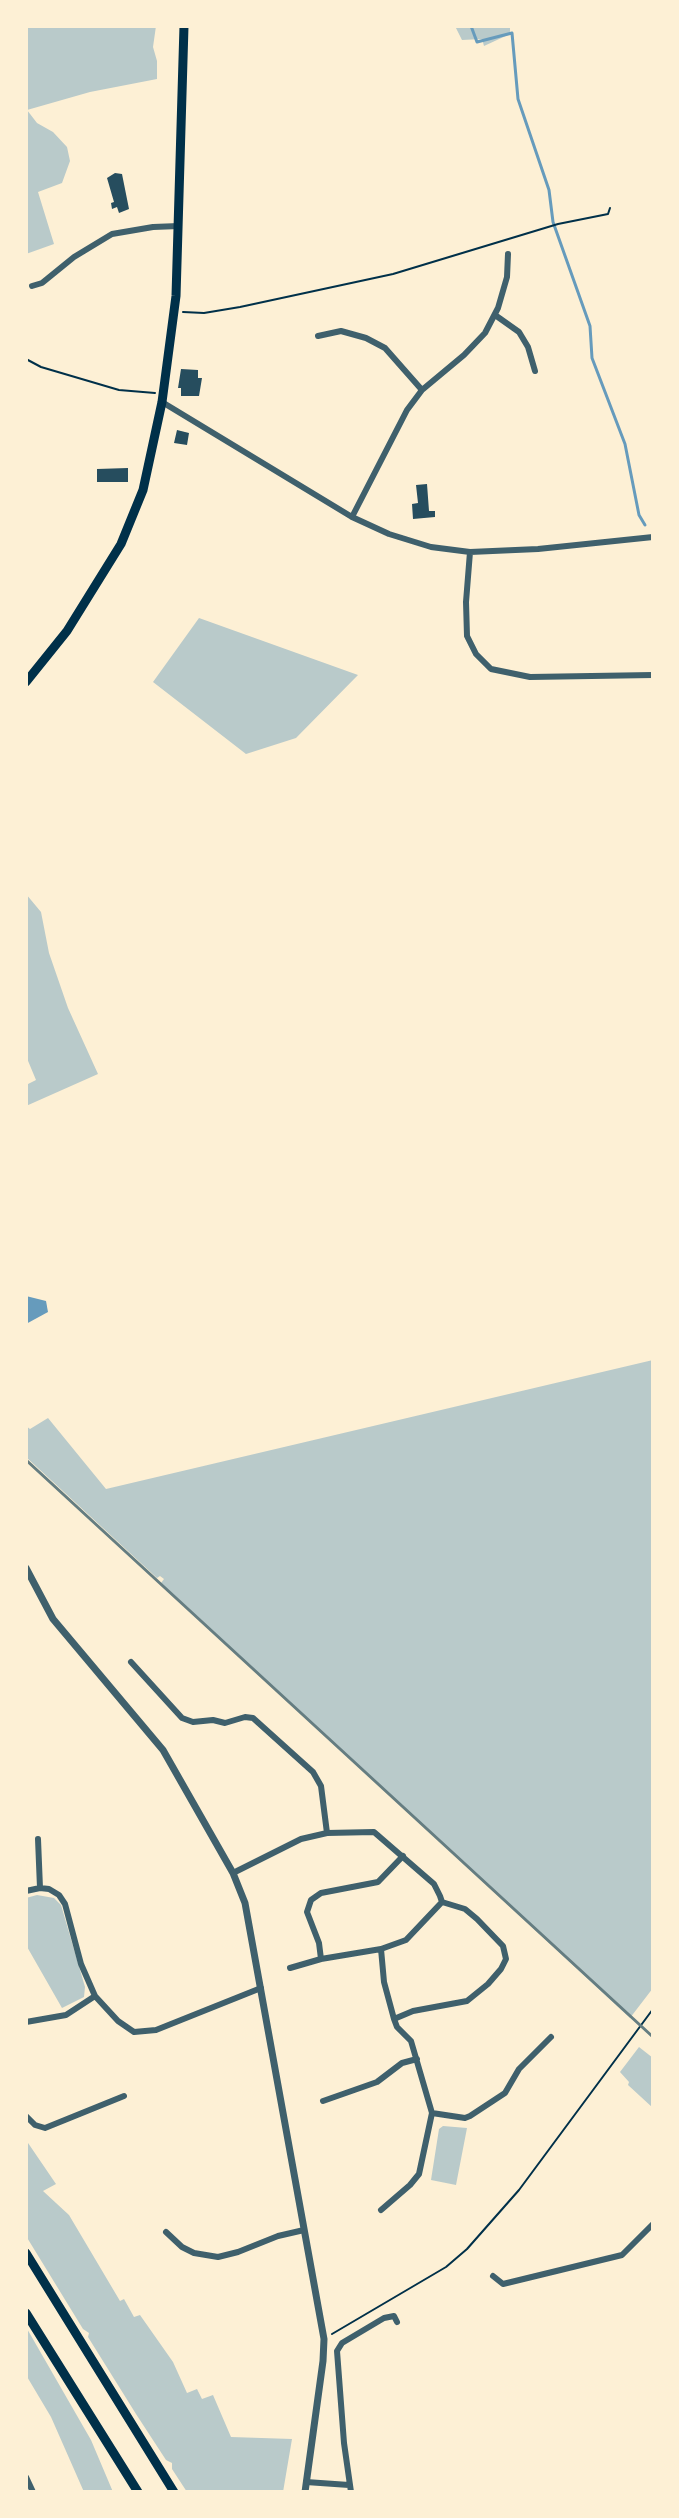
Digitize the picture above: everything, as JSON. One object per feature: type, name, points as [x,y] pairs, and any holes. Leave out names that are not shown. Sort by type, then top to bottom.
[{"type":"main road","points":[[26,682],[67,631],[121,544],[143,490],[163,398],[174,312],[184,26]]},
{"type":"main road","points":[[26,2253],[174,2492]]},
{"type":"main road","points":[[26,2313],[138,2492]]},
{"type":"street","points":[[32,286],[42,283],[74,257],[112,234],[179,226]]},
{"type":"street","points":[[352,517],[386,447],[422,390],[485,333],[495,315],[507,277],[508,254]]},
{"type":"street","points":[[495,315],[519,332],[528,347],[535,371]]},
{"type":"street","points":[[318,336],[341,331],[366,338],[385,348],[422,390]]},
{"type":"street","points":[[163,398],[352,517],[417,543],[470,552],[538,549],[653,537]]},
{"type":"street","points":[[470,552],[467,636],[476,654],[491,669],[530,677],[653,675]]},
{"type":"street","points":[[26,1568],[53,1619],[163,1750],[233,1873],[245,1903],[324,2339],[305,2492]]},
{"type":"street","points":[[131,1662],[182,1718],[193,1722],[213,1720],[225,1723],[253,1718],[313,1772],[323,1794],[327,1833]]},
{"type":"street","points":[[233,1873],[301,1839],[327,1833],[374,1832],[434,1884],[442,1902],[465,1909],[503,1946],[506,1959],[501,1969],[467,2001],[413,2011],[394,2019]]},
{"type":"street","points":[[38,1839],[40,1888]]},
{"type":"street","points":[[321,1959],[319,1943],[307,1912],[311,1900],[321,1893],[378,1882],[403,1856]]},
{"type":"street","points":[[26,1891],[40,1888],[59,1895],[65,1904],[81,1964],[95,1996],[125,2027],[134,2032],[144,2033],[261,1988]]},
{"type":"street","points":[[290,1968],[321,1959],[381,1949],[406,1940],[442,1902]]},
{"type":"street","points":[[381,1949],[384,1982],[394,2019],[397,2027],[411,2041],[432,2113],[419,2174],[381,2210]]},
{"type":"street","points":[[26,2022],[66,2015],[95,1996]]},
{"type":"street","points":[[432,2113],[470,2116],[505,2093],[519,2069],[551,2037]]},
{"type":"street","points":[[323,2101],[377,2082],[402,2063],[417,2059]]},
{"type":"street","points":[[26,2116],[35,2125],[45,2128],[55,2126],[124,2096]]},
{"type":"street","points":[[498,2291],[503,2284],[622,2255],[653,2224]]},
{"type":"street","points":[[166,2232],[194,2253],[218,2257],[304,2230]]},
{"type":"street","points":[[493,2276],[503,2284]]},
{"type":"street","points":[[306,2482],[350,2488],[337,2351],[342,2343],[384,2318],[394,2316],[397,2322]]},
{"type":"street","points":[[26,2477],[33,2492]]},
{"type":"path","points":[[174,312],[204,313],[393,274],[558,224],[608,214],[610,208]]},
{"type":"path","points":[[26,359],[41,367],[119,390],[163,398]]},
{"type":"path","points":[[324,2339],[446,2267],[467,2249],[519,2190],[653,2009]]},
{"type":"shaded area","points":[[26,26],[156,26],[153,47],[157,79],[90,92],[27,110],[37,123],[53,132],[67,147],[70,161],[62,183],[38,192],[54,244],[26,254]]},
{"type":"shaded area","points":[[455,26],[510,26],[510,34],[484,46],[482,39],[462,40]]},
{"type":"shaded area","points":[[199,618],[358,675],[296,738],[246,754],[153,682]]},
{"type":"shaded area","points":[[26,894],[41,912],[49,953],[68,1008],[98,1074],[26,1106],[26,1085],[36,1080],[26,1056]]},
{"type":"shaded area","points":[[653,1360],[653,1988],[630,2018],[161,1583],[164,1579],[160,1576],[157,1578],[26,1457],[26,1426],[30,1429],[48,1418],[106,1489]]},
{"type":"shaded area","points":[[37,1895],[54,1898],[61,1905],[85,1987],[84,1997],[62,2008],[26,1945],[26,1898]]},
{"type":"shaded area","points":[[639,2047],[653,2058],[653,2108],[628,2085],[629,2082],[620,2072]]},
{"type":"shaded area","points":[[443,2126],[467,2128],[456,2185],[431,2180],[439,2129]]},
{"type":"shaded area","points":[[26,2140],[56,2184],[43,2191],[69,2215],[120,2301],[124,2299],[134,2317],[140,2315],[173,2362],[187,2393],[197,2389],[202,2399],[213,2395],[231,2437],[292,2439],[283,2492],[187,2492],[172,2469],[172,2463],[166,2460],[136,2414],[88,2337],[89,2333],[83,2329],[26,2236]]},
{"type":"shaded area","points":[[26,2327],[91,2440],[113,2492],[84,2492],[51,2417],[26,2375]]},
{"type":"water","points":[[26,1296],[46,1301],[48,1312],[26,1324]]},
{"type":"building","points":[[115,173],[122,174],[129,209],[119,213],[117,207],[112,209],[111,203],[114,202],[107,178]]},
{"type":"building","points":[[181,369],[198,370],[198,378],[202,378],[199,396],[181,396],[181,388],[178,388]]},
{"type":"building","points":[[177,430],[189,433],[187,445],[174,443]]},
{"type":"building","points":[[128,468],[128,482],[97,482],[97,469]]},
{"type":"building","points":[[427,484],[429,511],[435,511],[435,517],[413,519],[412,504],[418,503],[416,485]]},
{"type":"waterway","points":[[471,26],[477,42],[512,33],[518,99],[549,190],[553,222],[590,326],[592,358],[625,444],[639,515],[645,525]]},
{"type":"railway","points":[[26,1460],[653,2037]]}]
